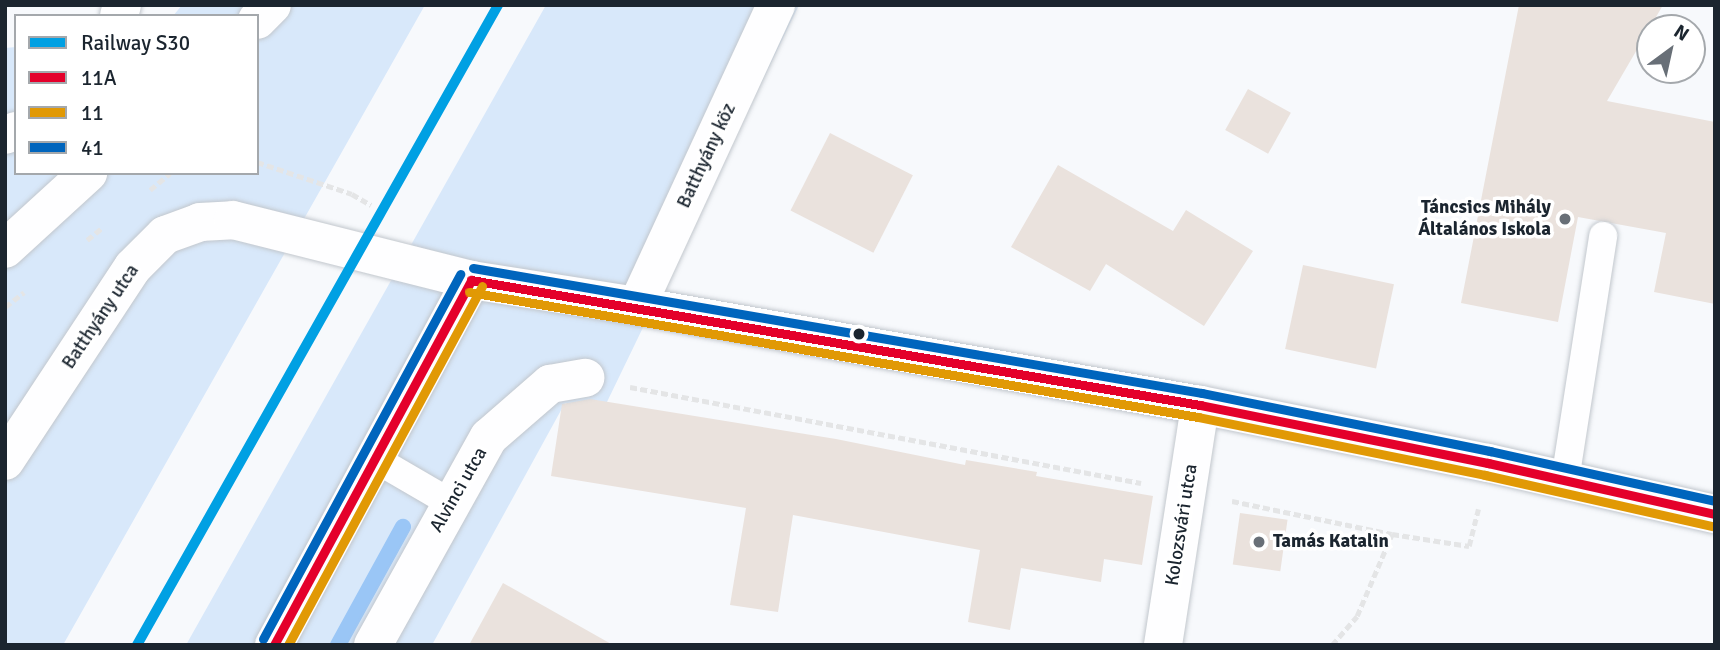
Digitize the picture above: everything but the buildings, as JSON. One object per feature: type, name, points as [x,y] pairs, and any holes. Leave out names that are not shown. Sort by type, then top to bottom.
[{"type":"street","points":[[259,18],[272,5]]},
{"type":"street","name":"Batthyány köz","points":[[638,306],[776,5]]},
{"type":"street","points":[[5,249],[86,175]]},
{"type":"street","points":[[5,232],[44,211]]},
{"type":"street","name":"Batthyány utca","points":[[5,461],[132,267],[165,235],[200,222],[233,220],[471,281],[638,306],[1200,405],[1488,463],[1715,514]]},
{"type":"street","points":[[274,645],[377,460],[471,281]]},
{"type":"street","name":"Alvinci utca","points":[[373,645],[489,437],[550,384],[585,378]]},
{"type":"street","name":"Kolozsvári utca","points":[[1163,645],[1200,405]]},
{"type":"lane","points":[[1565,480],[1603,236]]},
{"type":"lane","points":[[377,460],[451,503]]},
{"type":"path","points":[[585,378],[1187,492],[1392,534],[1469,546],[1488,463]]},
{"type":"path","points":[[1332,645],[1357,616],[1392,534]]},
{"type":"shaded area","points":[[182,5],[425,5],[63,645],[5,645],[5,48],[14,47],[14,175],[259,175],[259,14],[175,14]]},
{"type":"shaded area","points":[[546,5],[799,5],[606,404],[565,403],[432,645],[186,645]]},
{"type":"waterway","points":[[338,645],[403,527]]},
{"type":"rail line","name":"S30","points":[[137,645],[498,5]]},
{"type":"transit line","name":"41","points":[[473,268],[1202,393],[1490,451],[1715,501]]},
{"type":"transit line","name":"41","points":[[263,639],[460,274]]},
{"type":"transit line","name":"11A","points":[[471,280],[1200,405],[1488,463],[1715,514]]},
{"type":"transit line","name":"11A","points":[[274,645],[471,280]]},
{"type":"transit line","name":"11","points":[[288,645],[482,286]]},
{"type":"transit line","name":"11","points":[[469,292],[1198,417],[1485,475],[1712,526]]},
{"type":"place","name":"Táncsics Mihály Általános Iskola","points":[[1565,219]]},
{"type":"place","name":"Tamás Katalin","points":[[1259,542]]}]
